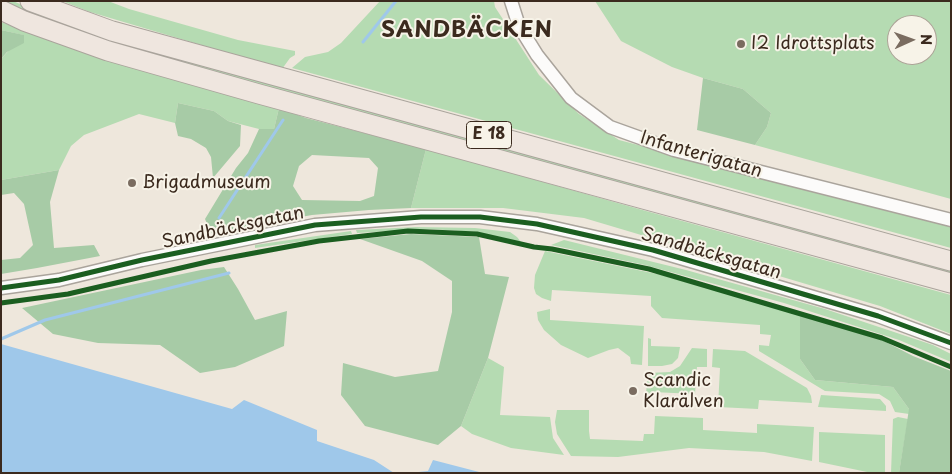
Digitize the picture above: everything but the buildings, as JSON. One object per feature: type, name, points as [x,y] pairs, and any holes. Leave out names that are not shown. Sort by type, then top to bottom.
[{"type":"highway","name":"E 18","points":[[30,1],[112,30],[951,261]]},
{"type":"highway","name":"E 18","points":[[1,10],[24,21],[117,54],[951,283]]},
{"type":"street","name":"Infanterigatan","points":[[511,1],[519,26],[537,55],[571,98],[610,127],[674,150],[951,220]]},
{"type":"street","name":"Sandbäcksgatan","points":[[1,288],[59,280],[142,260],[315,225],[421,216],[480,217],[537,224],[653,250],[878,316],[951,344]]},
{"type":"green space","points":[[1,1],[13,1],[50,17],[951,269],[951,276],[94,41]]},
{"type":"green space","points":[[62,1],[108,1],[129,9],[238,40],[295,51],[295,55],[290,58],[282,69],[90,12]]},
{"type":"green space","points":[[380,1],[494,1],[495,7],[539,75],[579,114],[619,140],[951,227],[951,248],[292,68],[305,57],[328,52],[341,43]]},
{"type":"green space","points":[[595,1],[951,1],[951,199],[755,145],[767,127],[771,113],[743,89],[672,67],[621,41]]},
{"type":"green space","points":[[1,22],[41,37],[279,108],[274,129],[259,129],[228,121],[214,111],[178,103],[175,123],[139,114],[84,135],[71,146],[59,170],[1,180],[1,59],[23,35],[1,30]]},
{"type":"green space","points":[[1,30],[24,35],[24,43],[7,52],[1,59]]},
{"type":"green space","points":[[703,78],[743,89],[771,113],[767,127],[755,145],[697,130]]},
{"type":"green space","points":[[178,103],[214,111],[228,121],[241,125],[240,146],[213,178],[211,157],[206,148],[191,139],[178,136],[175,123]]},
{"type":"green space","points":[[279,108],[306,118],[426,149],[411,208],[312,215],[211,233],[205,219],[236,168],[248,153],[259,129],[274,129]],"holes":[[[312,155],[369,158],[378,168],[374,196],[360,201],[302,200],[293,186],[299,166]]]},
{"type":"green space","points":[[426,149],[951,295],[951,334],[880,306],[584,218],[503,208],[411,208]]},
{"type":"green space","points":[[59,170],[50,202],[54,248],[94,245],[100,256],[1,274],[1,260],[20,258],[33,245],[24,204],[14,193],[1,195],[1,180]]},
{"type":"green space","points":[[416,227],[475,228],[510,232],[521,242],[477,232],[429,229],[357,233],[356,230]]},
{"type":"green space","points":[[351,231],[352,234],[255,248],[255,245]]},
{"type":"green space","points":[[411,234],[479,237],[485,274],[509,277],[488,358],[461,426],[438,445],[365,426],[341,395],[343,363],[395,377],[438,371],[452,312],[452,281],[422,261],[360,239]]},
{"type":"green space","points":[[564,240],[686,270],[825,309],[933,345],[951,354],[951,362],[899,340],[784,303],[645,265],[551,245]]},
{"type":"green space","points":[[545,251],[662,275],[800,315],[800,359],[815,380],[893,387],[909,409],[909,414],[895,412],[890,401],[879,394],[825,391],[759,351],[759,345],[769,346],[771,335],[760,334],[760,325],[662,318],[651,306],[651,296],[552,290],[551,301],[542,298],[536,294],[534,288],[535,275]]},
{"type":"green space","points":[[224,267],[255,320],[287,311],[284,346],[235,367],[200,373],[160,345],[98,343],[53,334],[22,308],[201,270]]},
{"type":"green space","points":[[550,309],[550,320],[644,326],[642,365],[631,364],[630,357],[618,348],[588,358],[561,345],[544,330],[538,320],[537,312]]},
{"type":"green space","points":[[800,315],[882,340],[913,356],[951,371],[951,473],[899,473],[909,409],[893,387],[815,380],[800,359]]},
{"type":"green space","points":[[648,338],[651,339],[651,346],[680,347],[678,358],[672,364],[648,366]]},
{"type":"green space","points":[[692,348],[707,349],[707,367],[697,367],[695,394],[653,392],[653,394],[646,394],[648,373],[670,372],[680,366]]},
{"type":"green space","points":[[713,349],[745,351],[807,388],[812,403],[759,400],[758,409],[718,407],[720,368],[712,367]]},
{"type":"green space","points":[[488,358],[504,367],[500,415],[550,417],[553,438],[564,455],[511,448],[472,434],[461,426]]},
{"type":"green space","points":[[821,395],[880,399],[886,406],[886,411],[818,407]]},
{"type":"green space","points":[[557,410],[589,410],[590,439],[643,441],[644,434],[654,434],[655,416],[703,418],[703,430],[757,433],[757,424],[814,427],[812,461],[764,452],[689,448],[618,457],[571,456],[557,434],[555,422]]},
{"type":"green space","points":[[898,417],[908,419],[899,473],[891,473],[893,419]]},
{"type":"green space","points":[[819,432],[885,435],[885,473],[872,473],[819,462]]},
{"type":"water","points":[[1,344],[232,409],[244,400],[317,430],[317,441],[374,460],[394,473],[1,473]]},
{"type":"water","points":[[433,460],[483,473],[409,473],[428,471]]},
{"type":"waterway","points":[[363,42],[396,1]]},
{"type":"waterway","points":[[219,218],[283,120]]},
{"type":"waterway","points":[[1,339],[45,320],[229,273]]},
{"type":"cycle path","points":[[1,288],[59,280],[142,260],[315,225],[421,217],[480,217],[537,224],[653,250],[878,316],[951,343]]},
{"type":"cycle path","points":[[1,303],[68,294],[211,261],[319,241],[408,231],[477,234],[649,269],[882,338],[951,367]]},
{"type":"place","name":"I2 Idrottsplats","points":[[741,44]]},
{"type":"place","name":"Brigadmuseum","points":[[132,183]]},
{"type":"place","name":"Scandic Klarälven","points":[[633,391]]},
{"type":"district","name":"SANDBÄCKEN","points":[[467,31]]}]
